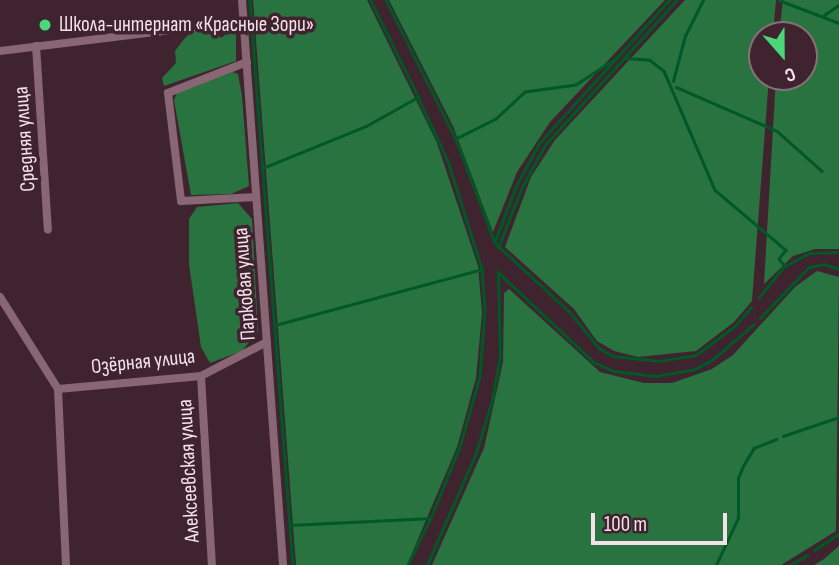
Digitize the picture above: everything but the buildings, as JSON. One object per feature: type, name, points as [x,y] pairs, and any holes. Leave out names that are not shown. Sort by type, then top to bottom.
[{"type":"street","name":"Парковая улица","points":[[242,0],[283,565]]},
{"type":"street","points":[[0,51],[244,21]]},
{"type":"street","name":"Средняя улица","points":[[36,46],[48,230]]},
{"type":"street","points":[[247,62],[168,93],[181,201],[256,197]]},
{"type":"street","points":[[0,297],[58,389],[66,565]]},
{"type":"street","name":"Озёрная улица","points":[[58,389],[201,376],[267,342]]},
{"type":"street","name":"Алексеевская улица","points":[[201,376],[212,565]]},
{"type":"green space","points":[[253,0],[367,0],[437,143],[478,266],[482,313],[476,378],[457,447],[407,565],[296,565]]},
{"type":"green space","points":[[389,0],[665,0],[550,122],[517,172],[493,232],[453,126]]},
{"type":"green space","points":[[685,0],[776,0],[774,21],[748,21],[748,91],[768,91],[752,301],[734,322],[696,351],[638,357],[614,351],[597,341],[574,309],[505,247],[531,177],[555,140]]},
{"type":"green space","points":[[783,0],[839,0],[839,249],[815,249],[793,256],[764,284],[775,91],[818,91],[818,21],[781,21]]},
{"type":"green space","points":[[212,28],[221,38],[229,32],[236,34],[236,61],[164,86],[162,78],[176,63],[175,51],[184,39],[194,30]]},
{"type":"green space","points":[[232,72],[238,74],[242,96],[249,186],[231,194],[191,195],[174,100],[177,93]]},
{"type":"green space","points":[[238,203],[252,219],[258,331],[242,351],[210,363],[201,347],[189,264],[189,219],[197,207]]},
{"type":"green space","points":[[817,271],[839,277],[836,531],[781,565],[432,565],[484,448],[503,362],[504,293],[509,289],[600,372],[644,383],[672,383],[712,369],[733,355],[795,287]]},
{"type":"green space","points":[[839,546],[839,565],[814,565],[824,559]]},
{"type":"waterway","points":[[250,0],[293,565]]},
{"type":"waterway","points":[[263,168],[366,126],[418,97],[370,0]]},
{"type":"waterway","points":[[386,0],[456,139]]},
{"type":"waterway","points":[[495,241],[516,186],[540,142],[669,0]]},
{"type":"waterway","points":[[498,248],[521,189],[545,145],[677,0]]},
{"type":"waterway","points":[[673,81],[685,36],[703,0]]},
{"type":"waterway","points":[[779,0],[839,23]]},
{"type":"waterway","points":[[824,15],[839,5]]},
{"type":"waterway","points":[[624,58],[650,60],[664,71],[715,190],[786,250],[779,259],[785,266],[760,297]]},
{"type":"waterway","points":[[614,60],[576,85],[525,92],[496,119],[456,139],[495,243],[570,312],[599,348],[613,356],[659,361],[696,355],[736,325],[751,307]]},
{"type":"waterway","points":[[676,87],[777,131],[822,171]]},
{"type":"waterway","points":[[418,97],[448,161],[482,269]]},
{"type":"waterway","points":[[785,266],[809,253],[837,252]]},
{"type":"waterway","points":[[760,318],[809,267],[824,264],[839,269]]},
{"type":"waterway","points":[[275,325],[482,269],[485,309],[480,377],[460,447],[431,518]]},
{"type":"waterway","points":[[427,565],[476,453],[492,400],[500,356],[498,272],[595,363],[614,371],[656,376],[695,369],[712,360],[754,324]]},
{"type":"waterway","points":[[783,436],[839,417]]},
{"type":"waterway","points":[[716,565],[738,518],[738,478],[743,466],[754,448],[776,439]]},
{"type":"waterway","points":[[290,525],[431,518],[408,565]]},
{"type":"waterway","points":[[814,550],[839,534]]},
{"type":"waterway","points":[[790,565],[807,555]]},
{"type":"place","name":"Школа-интернат «Красные Зори»","points":[[45,25]]}]
